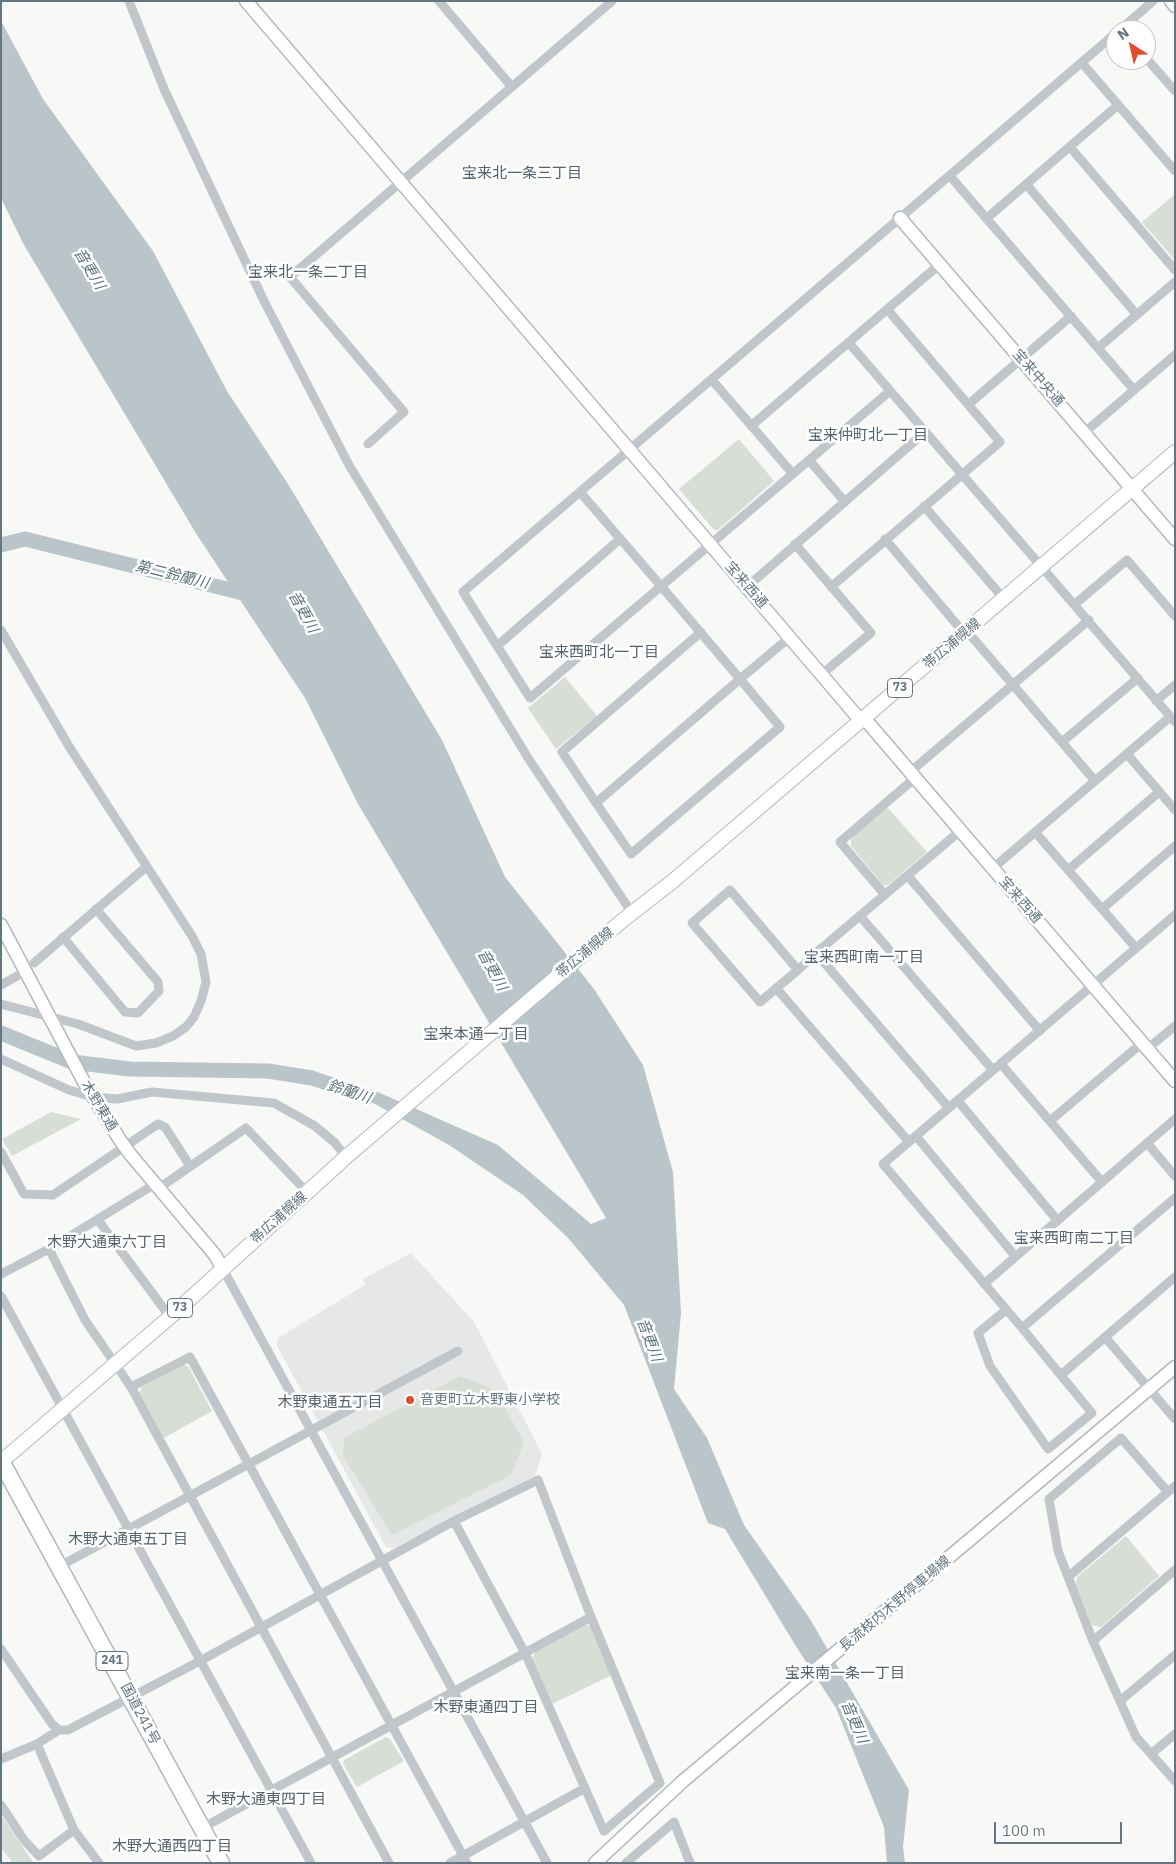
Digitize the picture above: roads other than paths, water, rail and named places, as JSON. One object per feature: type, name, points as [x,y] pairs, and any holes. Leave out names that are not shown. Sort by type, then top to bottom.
[{"type":"highway","name":"国道241号","points":[[1,1461],[221,1863]]},
{"type":"main road","name":"帯広浦幌線","points":[[1,1461],[170,1316],[350,1153],[628,916],[673,881],[863,720],[1175,452]]},
{"type":"street","points":[[129,1],[164,88],[259,292],[349,465],[530,761],[628,916]]},
{"type":"street","name":"宝来西通","points":[[246,1],[790,637],[913,775],[1175,1081]]},
{"type":"street","points":[[439,1],[512,87]]},
{"type":"street","points":[[368,444],[404,412],[290,277],[612,1]]},
{"type":"street","points":[[1132,20],[1153,1]]},
{"type":"street","points":[[1171,1],[1175,6]]},
{"type":"street","points":[[890,391],[530,698],[464,592],[1106,43]]},
{"type":"street","points":[[1082,63],[1175,171]]},
{"type":"street","points":[[1156,69],[1175,91]]},
{"type":"street","points":[[987,218],[1118,105]]},
{"type":"street","points":[[1070,147],[1175,270]]},
{"type":"street","points":[[950,176],[1134,390]]},
{"type":"street","points":[[1026,184],[1137,315]]},
{"type":"street","name":"宝来中央通","points":[[900,218],[1132,488],[1173,532]]},
{"type":"street","points":[[751,426],[940,264]]},
{"type":"street","points":[[1098,348],[1175,282]]},
{"type":"street","points":[[831,587],[1000,442],[887,309]]},
{"type":"street","points":[[969,404],[1071,316]]},
{"type":"street","points":[[849,343],[1089,620],[1172,719],[1127,754],[993,868]]},
{"type":"street","points":[[1084,432],[1175,355]]},
{"type":"street","points":[[712,380],[793,474]]},
{"type":"street","points":[[748,586],[925,432]]},
{"type":"street","points":[[809,460],[844,502]]},
{"type":"street","points":[[580,492],[661,586],[740,679],[780,727],[631,854],[562,752],[700,632]]},
{"type":"street","points":[[924,506],[1004,599]]},
{"type":"street","points":[[496,646],[620,539]]},
{"type":"street","points":[[886,539],[1095,781]]},
{"type":"street","points":[[796,544],[871,633],[822,674]]},
{"type":"street","points":[[1075,604],[1127,560],[1175,616]]},
{"type":"street","points":[[885,895],[840,842],[1012,684],[1089,620]]},
{"type":"street","points":[[1,630],[70,748],[201,954],[206,982],[194,1017],[186,1027],[173,1036],[156,1043],[136,1046],[78,1024],[1,1004]]},
{"type":"street","points":[[596,804],[790,637]]},
{"type":"street","points":[[1062,742],[1138,678]]},
{"type":"street","points":[[1156,701],[1175,685]]},
{"type":"street","points":[[1127,754],[1175,810]]},
{"type":"street","points":[[1068,870],[1159,792]]},
{"type":"street","points":[[798,970],[730,890],[692,923],[760,1002],[798,970],[816,953],[960,831]]},
{"type":"street","points":[[1035,832],[1136,948]]},
{"type":"street","points":[[1102,909],[1175,846]]},
{"type":"street","points":[[34,963],[146,867]]},
{"type":"street","points":[[908,876],[1040,1031]]},
{"type":"street","points":[[64,937],[125,1012],[138,1013],[159,991],[158,982],[96,909]]},
{"type":"street","points":[[1006,1310],[978,1334],[990,1366],[1048,1449],[1092,1412],[883,1164],[1175,915]]},
{"type":"street","points":[[860,916],[994,1070]]},
{"type":"street","name":"木野東通","points":[[1,925],[84,1082],[120,1140],[215,1255],[223,1269]]},
{"type":"street","points":[[816,953],[949,1108]]},
{"type":"street","points":[[1,985],[17,976]]},
{"type":"street","points":[[776,988],[1015,1256]]},
{"type":"street","points":[[1050,1121],[1144,1046],[1175,1026]]},
{"type":"street","points":[[1,1059],[69,1090],[93,1097],[117,1099],[152,1092],[274,1103],[315,1126],[350,1153]]},
{"type":"street","points":[[1001,1064],[1102,1182]]},
{"type":"street","points":[[958,1101],[1057,1220]]},
{"type":"street","points":[[984,1284],[1175,1119]]},
{"type":"street","points":[[1,1152],[24,1194],[53,1196],[158,1124],[165,1127],[190,1166]]},
{"type":"street","points":[[1,1274],[49,1249],[157,1186],[246,1128],[307,1192]]},
{"type":"street","points":[[1147,1143],[1175,1176]]},
{"type":"street","points":[[1022,1328],[1175,1198]]},
{"type":"street","points":[[98,1220],[170,1316]]},
{"type":"street","points":[[49,1249],[85,1320],[131,1387],[389,1863]]},
{"type":"street","points":[[223,1269],[525,1821],[546,1863]]},
{"type":"street","points":[[1061,1375],[1175,1277]]},
{"type":"street","points":[[1,1296],[311,1863]]},
{"type":"street","points":[[1105,1336],[1175,1419]]},
{"type":"street","points":[[60,1566],[458,1350]]},
{"type":"street","points":[[131,1387],[190,1357],[465,1859]]},
{"type":"street","name":"長流枝内木野停車場線","points":[[595,1863],[693,1773],[991,1524],[1175,1367]]},
{"type":"street","points":[[1068,1577],[1172,1489],[1121,1438],[1050,1500],[1058,1551],[1068,1577],[1093,1641],[1136,1737],[1175,1781]]},
{"type":"street","points":[[1,1759],[37,1744],[59,1730],[68,1730],[132,1698],[454,1521],[538,1480],[591,1617],[660,1783],[604,1830],[525,1654],[454,1521]]},
{"type":"street","points":[[1093,1641],[1175,1570]]},
{"type":"street","points":[[202,1828],[591,1617]]},
{"type":"street","points":[[1,1649],[43,1712],[59,1730]]},
{"type":"street","points":[[1120,1701],[1175,1655]]},
{"type":"street","points":[[1151,1754],[1175,1734]]},
{"type":"street","points":[[37,1744],[74,1830],[99,1863]]},
{"type":"street","points":[[450,1863],[465,1859],[525,1821],[585,1788]]},
{"type":"street","points":[[1,1805],[24,1840],[39,1856],[74,1830]]},
{"type":"street","points":[[626,1863],[674,1822],[690,1863]]},
{"type":"water","name":"音更川","points":[[1,21],[43,99],[153,251],[227,391],[288,484],[442,740],[505,877],[594,989],[643,1065],[673,1172],[681,1313],[674,1389],[707,1438],[744,1525],[810,1619],[909,1790],[903,1847],[905,1863],[887,1863],[884,1827],[836,1708],[797,1648],[725,1529],[708,1523],[624,1305],[569,1239],[523,1195],[449,1145],[375,1104],[348,1095],[346,1087],[371,1089],[498,1145],[591,1224],[606,1218],[358,804],[305,698],[197,535],[24,245],[1,198]]},
{"type":"waterway","name":"第二鈴蘭川","points":[[1,545],[25,539],[255,596]]},
{"type":"waterway","name":"鈴蘭川","points":[[1,1033],[72,1062],[130,1069],[268,1071],[312,1078],[367,1097]]},
{"type":"place","name":"音更町立木野東小学校","points":[[410,1400]]},
{"type":"district","name":"宝来北一条三丁目","points":[[522,174]]},
{"type":"district","name":"宝来北一条二丁目","points":[[308,273]]},
{"type":"district","name":"宝来仲町北一丁目","points":[[868,436]]},
{"type":"district","name":"宝来西町北一丁目","points":[[599,653]]},
{"type":"district","name":"宝来西町南一丁目","points":[[864,958]]},
{"type":"district","name":"宝来本通一丁目","points":[[476,1035]]},
{"type":"district","name":"宝来西町南二丁目","points":[[1074,1239]]},
{"type":"district","name":"木野大通東六丁目","points":[[107,1243]]},
{"type":"district","name":"木野東通五丁目","points":[[330,1403]]},
{"type":"district","name":"木野大通東五丁目","points":[[128,1540]]},
{"type":"district","name":"宝来南一条一丁目","points":[[845,1674]]},
{"type":"district","name":"木野東通四丁目","points":[[486,1708]]},
{"type":"district","name":"木野大通東四丁目","points":[[266,1800]]},
{"type":"district","name":"木野大通西四丁目","points":[[172,1847]]}]
